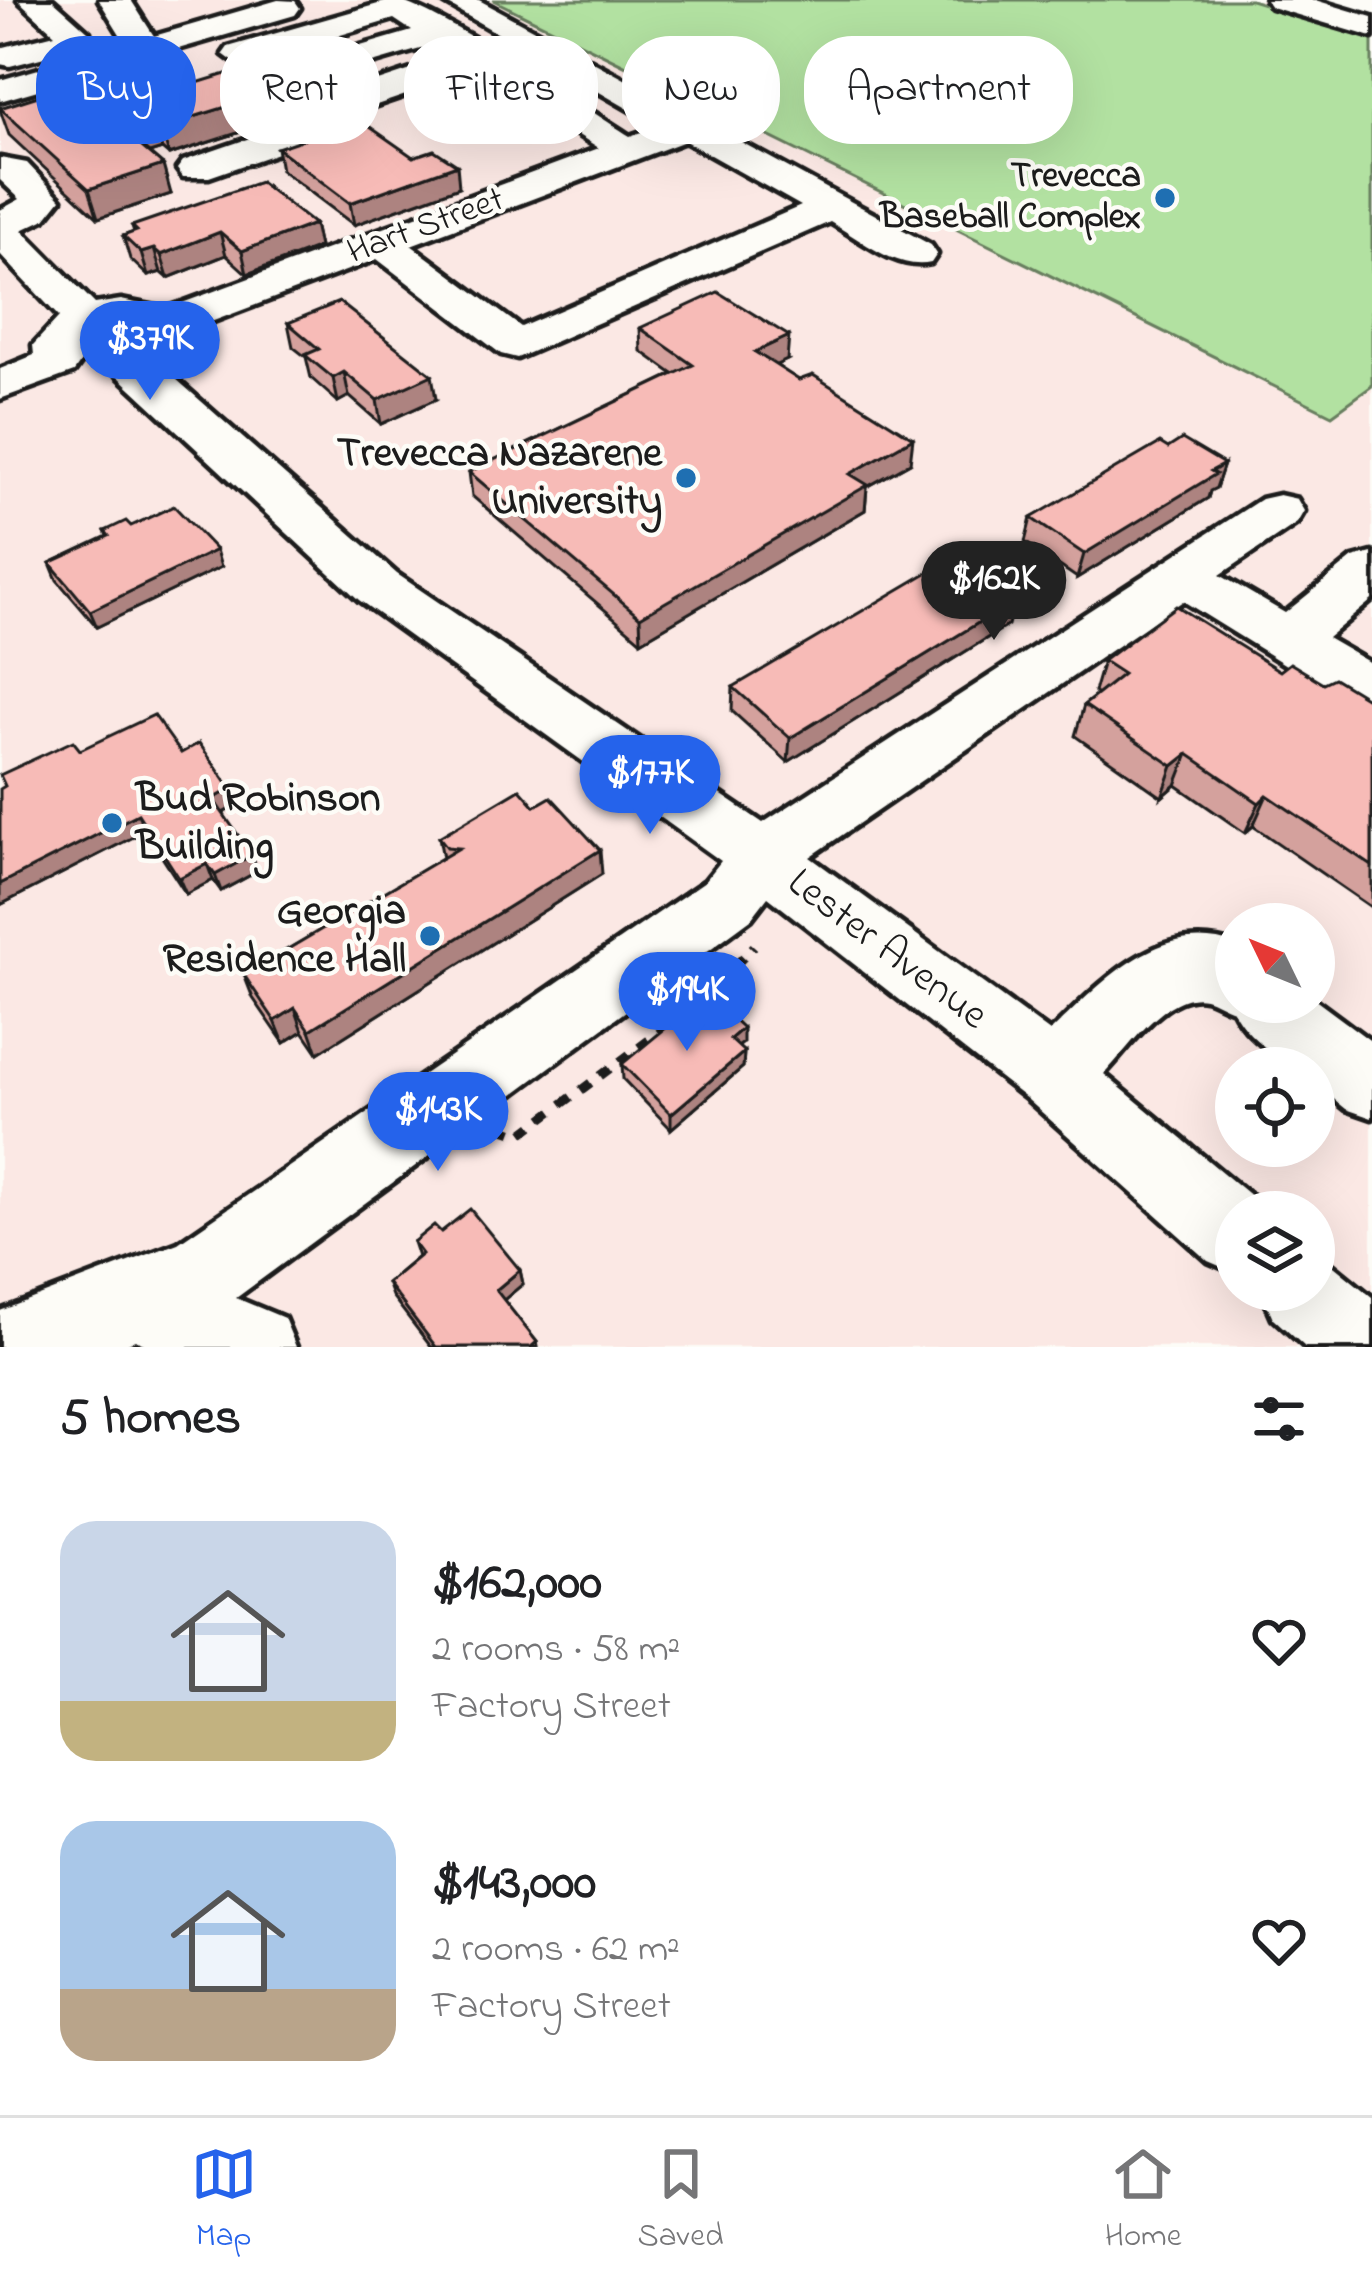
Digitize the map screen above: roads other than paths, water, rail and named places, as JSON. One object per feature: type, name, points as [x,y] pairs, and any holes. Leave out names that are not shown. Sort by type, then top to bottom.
[{"type":"street","points":[[115,0],[138,36]]},
{"type":"street","points":[[187,36],[312,0]]},
{"type":"street","points":[[1282,0],[1372,26]]},
{"type":"street","points":[[0,29],[44,8],[73,32],[70,36]]},
{"type":"street","points":[[302,36],[398,8],[449,16],[622,97]]},
{"type":"street","points":[[380,42],[449,16]]},
{"type":"street","points":[[208,30],[220,39]]},
{"type":"street","points":[[0,59],[36,50]]},
{"type":"street","points":[[0,91],[36,80]]},
{"type":"street","points":[[0,119],[36,109]]},
{"type":"street","points":[[598,132],[628,151]]},
{"type":"street","points":[[196,169],[259,144]]},
{"type":"street","name":"Hart Street","points":[[149,346],[382,243],[460,201],[646,144]]},
{"type":"street","points":[[717,144],[916,254]]},
{"type":"street","points":[[0,169],[14,171],[42,199],[32,211],[0,229],[86,320]]},
{"type":"street","points":[[382,243],[517,345],[832,207]]},
{"type":"street","points":[[0,385],[58,362],[98,374],[149,346],[138,314],[86,320],[55,345],[58,362]]},
{"type":"street","name":"Lester Avenue","points":[[149,346],[378,587],[762,856],[1053,1076],[1215,1216]]},
{"type":"street","points":[[14,1342],[202,1274],[728,900],[762,856],[1178,574],[1279,511]]},
{"type":"street","points":[[1288,641],[1372,571]]},
{"type":"street","points":[[1178,574],[1372,692]]},
{"type":"street","points":[[1053,1076],[1145,986],[1175,970],[1215,968]]},
{"type":"street","points":[[1291,1023],[1372,1085]]},
{"type":"street","points":[[135,1300],[256,1347]]},
{"type":"street","points":[[1325,1311],[1367,1347]]},
{"type":"place","name":"Trevecca Baseball Complex","points":[[1165,198]]},
{"type":"place","name":"Trevecca Nazarene University","points":[[686,478]]},
{"type":"place","name":"Bud Robinson Building","points":[[112,823]]},
{"type":"place","name":"Georgia Residence Hall","points":[[430,936]]}]
